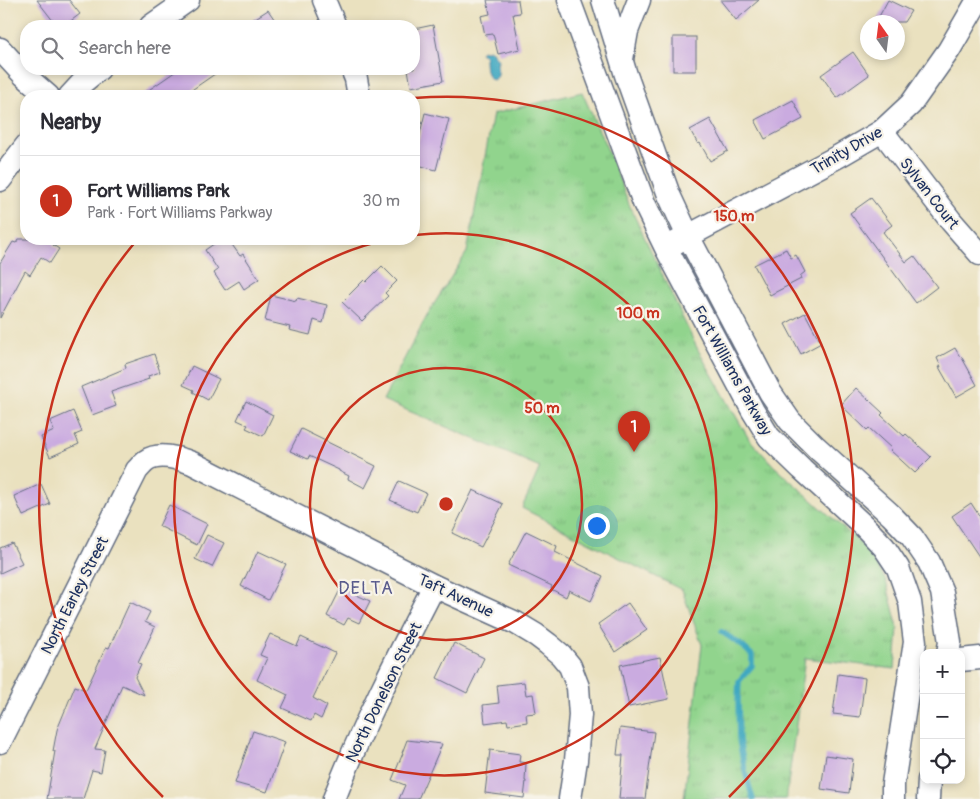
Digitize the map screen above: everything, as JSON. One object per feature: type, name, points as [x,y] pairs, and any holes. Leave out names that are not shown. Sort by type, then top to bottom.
[{"type":"street","points":[[160,20],[188,0]]},
{"type":"street","points":[[324,0],[332,20]]},
{"type":"street","name":"Fort Williams Parkway","points":[[603,0],[621,60],[669,195],[688,236],[770,392],[790,421],[912,537],[929,562],[942,592],[950,642],[949,649]]},
{"type":"street","points":[[621,60],[627,32],[639,0]]},
{"type":"street","name":"Trinity Drive","points":[[666,248],[839,156],[882,131],[911,104],[949,50],[978,0]]},
{"type":"street","name":"Fort Williams Parkway","points":[[576,2],[644,204],[752,411],[769,437],[884,546],[898,568],[910,602],[918,665],[893,784],[893,799]]},
{"type":"street","points":[[0,49],[20,70]]},
{"type":"street","points":[[25,75],[41,90]]},
{"type":"street","points":[[76,90],[92,75]]},
{"type":"street","points":[[354,75],[358,90]]},
{"type":"street","name":"Sylvan Court","points":[[882,131],[980,254]]},
{"type":"street","points":[[0,180],[20,154]]},
{"type":"street","name":"Taft Avenue","points":[[157,457],[169,456],[192,463],[434,586],[516,623],[548,644],[570,666],[578,687],[580,715],[570,799]]},
{"type":"street","name":"North Earley Street","points":[[0,742],[130,482],[137,470],[146,461],[157,457]]},
{"type":"street","name":"North Donelson Street","points":[[334,799],[386,681],[434,586]]},
{"type":"street","points":[[965,660],[980,658]]},
{"type":"street","points":[[928,799],[929,784]]},
{"type":"green space","points":[[582,92],[631,209],[698,350],[749,439],[774,466],[866,548],[886,581],[898,628],[895,669],[805,658],[786,799],[684,799],[702,645],[682,590],[522,508],[540,467],[383,400],[427,315],[467,252],[493,114]]},
{"type":"water","points":[[482,50],[491,50],[498,60],[498,74],[494,80],[490,79],[487,74],[485,56],[480,53]]},
{"type":"building","points":[[37,0],[69,0],[80,14],[72,20],[52,20]]},
{"type":"building","points":[[487,0],[518,0],[520,13],[513,14],[520,49],[498,54],[493,34],[485,35],[481,16],[490,14]]},
{"type":"building","points":[[720,0],[759,0],[736,20]]},
{"type":"building","points":[[888,0],[911,11],[905,20],[905,15],[880,15]]},
{"type":"building","points":[[268,10],[275,20],[252,20]]},
{"type":"building","points":[[433,25],[443,81],[411,87],[409,75],[420,75],[420,28]]},
{"type":"building","points":[[673,37],[696,37],[696,71],[673,71]]},
{"type":"building","points":[[853,52],[869,75],[837,98],[821,75]]},
{"type":"building","points":[[170,75],[213,75],[192,90],[149,90]]},
{"type":"building","points":[[793,100],[803,119],[765,139],[755,120]]},
{"type":"building","points":[[425,113],[449,119],[436,170],[420,166],[420,134]]},
{"type":"building","points":[[710,119],[728,151],[710,161],[690,130]]},
{"type":"building","points":[[871,198],[892,225],[883,232],[906,262],[914,256],[937,287],[916,303],[850,213]]},
{"type":"building","points":[[20,239],[20,245],[53,245],[59,249],[50,263],[41,257],[30,275],[25,271],[0,318],[0,263],[13,242],[16,243]]},
{"type":"building","points":[[212,245],[232,245],[240,256],[243,254],[259,279],[244,289],[239,281],[225,290],[214,273],[218,270],[205,250]]},
{"type":"building","points":[[786,249],[791,258],[796,255],[805,272],[800,276],[801,279],[770,295],[754,265]]},
{"type":"building","points":[[382,266],[397,281],[385,293],[388,296],[362,321],[342,302],[364,280],[366,282]]},
{"type":"building","points":[[271,295],[296,301],[297,298],[327,305],[323,323],[314,320],[310,335],[289,330],[290,327],[265,321]]},
{"type":"building","points":[[805,313],[821,343],[801,354],[785,324]]},
{"type":"building","points":[[955,348],[977,385],[956,397],[939,367],[941,367],[937,358]]},
{"type":"building","points":[[154,354],[160,372],[148,376],[149,379],[111,392],[116,406],[92,415],[81,387],[126,368],[125,364]]},
{"type":"building","points":[[192,366],[219,379],[208,400],[183,385]]},
{"type":"building","points":[[856,388],[883,413],[881,415],[904,436],[906,434],[931,457],[915,473],[890,450],[892,449],[869,428],[867,430],[841,405]]},
{"type":"building","points":[[246,401],[273,415],[263,436],[246,428],[248,425],[237,420]]},
{"type":"building","points":[[73,411],[82,432],[75,435],[79,444],[50,457],[41,437],[54,431],[50,421]]},
{"type":"building","points":[[301,429],[376,466],[365,488],[348,479],[349,476],[339,470],[309,456],[308,459],[290,451]]},
{"type":"building","points":[[399,481],[426,493],[417,512],[390,500]]},
{"type":"building","points":[[41,484],[50,504],[23,516],[14,496]]},
{"type":"building","points":[[473,490],[503,504],[481,547],[452,533]]},
{"type":"building","points":[[971,503],[980,517],[980,558],[952,516]]},
{"type":"building","points":[[169,505],[207,524],[197,545],[159,526]]},
{"type":"building","points":[[526,531],[557,546],[555,552],[603,576],[591,601],[569,590],[566,597],[551,589],[552,586],[508,565]]},
{"type":"building","points":[[207,535],[224,543],[212,567],[195,559]]},
{"type":"building","points":[[12,543],[22,563],[0,573],[0,548]]},
{"type":"building","points":[[258,551],[286,564],[268,600],[241,586]]},
{"type":"building","points":[[341,588],[370,601],[359,623],[348,618],[344,625],[327,616]]},
{"type":"building","points":[[130,602],[150,612],[145,622],[155,627],[138,663],[141,664],[135,677],[144,695],[122,685],[95,749],[105,750],[101,772],[92,770],[83,799],[47,799],[57,730],[75,686],[86,690],[106,647],[109,648]]},
{"type":"building","points":[[628,603],[647,630],[615,652],[598,624]]},
{"type":"building","points":[[270,634],[297,646],[301,637],[335,653],[313,698],[327,706],[321,719],[314,715],[311,721],[282,708],[288,695],[257,680],[267,658],[260,655]]},
{"type":"building","points":[[454,643],[484,658],[467,693],[437,678]]},
{"type":"building","points":[[660,657],[669,699],[629,707],[620,665]]},
{"type":"building","points":[[838,674],[865,678],[860,717],[833,714]]},
{"type":"building","points":[[524,682],[526,695],[533,694],[536,713],[526,714],[527,722],[508,725],[507,720],[485,723],[483,705],[499,703],[497,685]]},
{"type":"building","points":[[620,728],[654,732],[645,799],[619,799],[623,755],[617,755]]},
{"type":"building","points":[[253,731],[285,742],[267,792],[235,783]]},
{"type":"building","points":[[407,740],[442,744],[418,799],[399,799],[405,785],[392,780]]},
{"type":"building","points":[[490,750],[520,754],[519,762],[526,763],[524,798],[485,793]]},
{"type":"building","points":[[826,755],[853,759],[849,793],[821,789]]},
{"type":"waterway","points":[[722,632],[752,655],[752,666],[739,681],[738,700],[739,740],[753,799]]},
{"type":"place","name":"Fort Williams Park","points":[[634,452]]},
{"type":"district","name":"DELTA","points":[[366,588]]}]
